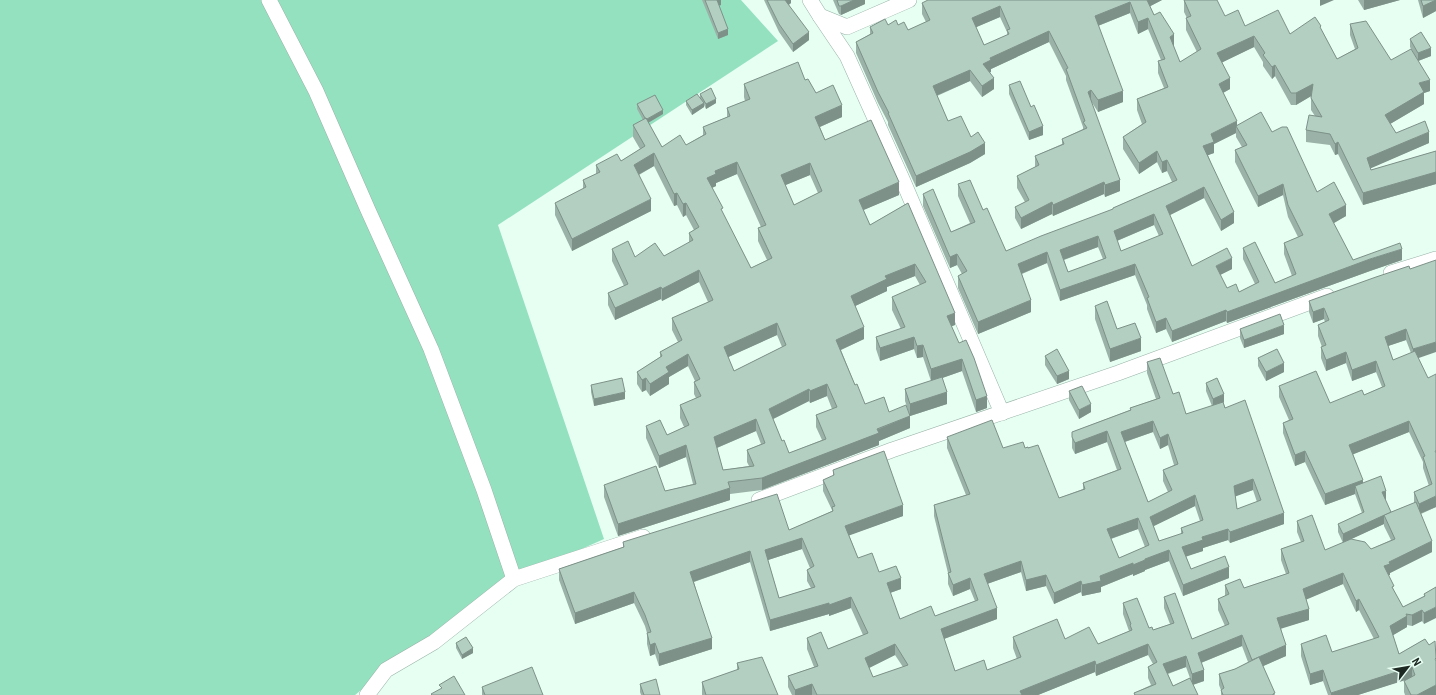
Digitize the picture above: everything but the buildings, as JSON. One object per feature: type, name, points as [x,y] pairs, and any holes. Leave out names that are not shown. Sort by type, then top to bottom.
[{"type":"street","points":[[269,0],[316,91],[431,349],[484,490],[514,579]]},
{"type":"street","points":[[810,0],[847,56],[903,181],[1002,413]]},
{"type":"street","points":[[820,16],[847,27],[910,0]]},
{"type":"street","points":[[1379,277],[1436,259]]},
{"type":"street","points":[[747,504],[781,493],[892,450],[1118,373],[1338,292]]},
{"type":"street","points":[[368,695],[386,670],[434,642],[514,579],[660,532]]},
{"type":"green space","points":[[0,0],[741,0],[778,41],[498,225],[604,539],[514,579],[386,670],[355,695],[0,695]]}]
